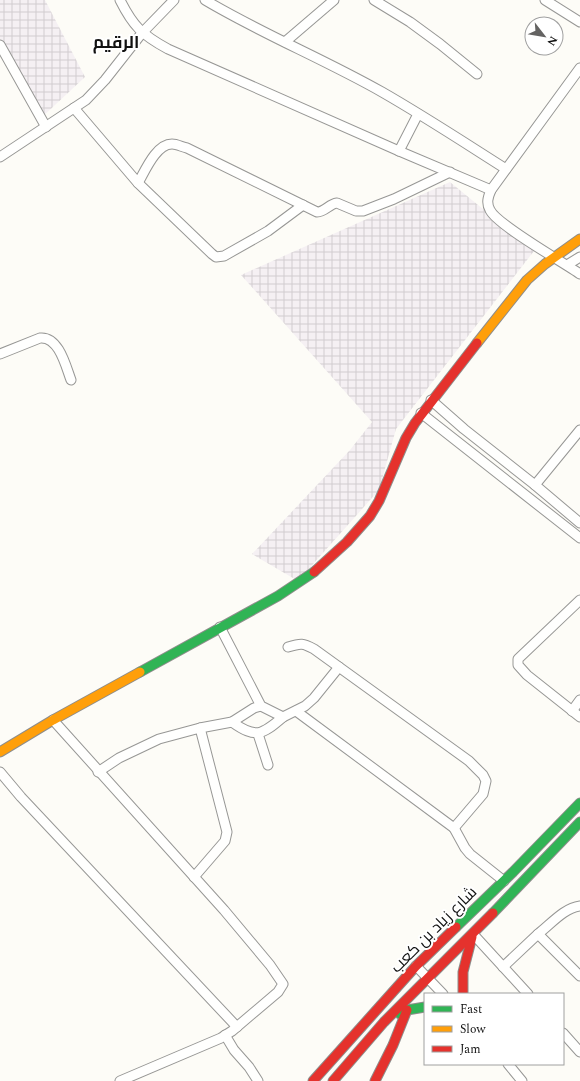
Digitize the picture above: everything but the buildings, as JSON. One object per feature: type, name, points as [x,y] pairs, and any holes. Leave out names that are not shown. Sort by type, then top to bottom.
[{"type":"street","points":[[120,0],[133,23],[142,33],[151,40],[168,49],[491,190]]},
{"type":"street","points":[[0,157],[74,108],[97,89],[142,33],[174,0]]},
{"type":"street","points":[[205,0],[256,29],[285,42],[382,92],[506,169]]},
{"type":"street","points":[[285,42],[334,0]]},
{"type":"street","points":[[374,0],[410,22],[477,74]]},
{"type":"street","points":[[545,0],[580,22]]},
{"type":"street","points":[[0,45],[46,127]]},
{"type":"street","points":[[580,68],[491,190],[488,203],[489,210],[496,218],[580,274]]},
{"type":"street","points":[[74,108],[138,183],[212,254],[218,257],[224,256],[268,231],[303,204]]},
{"type":"street","points":[[399,151],[418,114]]},
{"type":"street","points":[[138,183],[154,155],[160,148],[171,144],[187,148],[317,212],[320,212],[337,203],[356,211],[363,211],[394,199],[450,172]]},
{"type":"street","points":[[0,752],[53,720],[278,596],[302,581],[322,565],[366,522],[379,501],[406,438],[421,413],[431,400],[527,280],[536,271],[580,239]]},
{"type":"street","points":[[567,265],[580,257]]},
{"type":"street","points":[[0,354],[40,338],[47,339],[57,347],[71,380]]},
{"type":"street","points":[[431,400],[464,429],[580,523]]},
{"type":"street","points":[[421,413],[580,538]]},
{"type":"street","points":[[535,485],[580,430]]},
{"type":"street","points":[[580,600],[518,659],[518,665],[527,675],[580,717]]},
{"type":"street","points":[[220,627],[260,706],[283,717]]},
{"type":"street","points":[[288,647],[305,644],[469,761],[483,775],[486,785],[483,794],[454,828]]},
{"type":"street","points":[[232,722],[245,731],[258,734],[270,728],[283,717],[305,706],[314,698],[339,667]]},
{"type":"street","points":[[572,711],[580,700]]},
{"type":"street","points":[[98,772],[119,758],[158,739],[200,728],[232,722],[254,708],[260,706]]},
{"type":"street","points":[[296,711],[454,828],[470,854],[504,880]]},
{"type":"street","points":[[53,720],[98,772],[224,910],[265,959],[283,984],[278,992],[226,1035],[120,1081]]},
{"type":"street","points":[[194,877],[226,841],[227,832],[200,728]]},
{"type":"street","points":[[258,734],[268,765]]},
{"type":"street","points":[[0,772],[21,797],[237,1027]]},
{"type":"street","name":"شارع زياد بن كعب","points":[[313,1081],[416,966],[580,803]]},
{"type":"street","name":"شارع زياد بن كعب","points":[[333,1081],[384,1022],[429,979],[580,822]]},
{"type":"street","points":[[504,967],[538,934],[565,912],[573,907],[580,906]]},
{"type":"street","points":[[473,934],[527,993]]},
{"type":"street","points":[[463,993],[461,984],[462,972],[473,934]]},
{"type":"street","points":[[538,934],[580,976]]},
{"type":"street","points":[[416,966],[443,993]]},
{"type":"street","points":[[384,1022],[407,1010],[424,1007]]},
{"type":"street","points":[[375,1081],[407,1010]]},
{"type":"street","points":[[564,1034],[580,1052]]},
{"type":"street","points":[[226,1035],[234,1050],[252,1071],[258,1081]]},
{"type":"street","points":[[510,1065],[522,1081]]},
{"type":"shaded area","points":[[0,0],[45,0],[85,77],[40,119],[0,55]]},
{"type":"shaded area","points":[[450,182],[534,251],[396,429],[379,490],[298,581],[252,554],[350,450],[372,422],[241,275]]},
{"type":"traffic: fast","points":[[140,672],[278,596],[314,572]]},
{"type":"traffic: fast","points":[[456,927],[513,872],[580,803]]},
{"type":"traffic: fast","points":[[493,913],[580,822]]},
{"type":"traffic: fast","points":[[400,1014],[407,1010],[424,1007]]},
{"type":"traffic: slow","points":[[477,343],[527,280],[545,264],[580,239]]},
{"type":"traffic: slow","points":[[0,752],[53,720],[140,672]]},
{"type":"traffic: jam","points":[[314,572],[347,542],[370,516],[379,501],[406,438],[415,423],[477,343]]},
{"type":"traffic: jam","points":[[333,1081],[384,1022],[493,913]]},
{"type":"traffic: jam","points":[[313,1081],[416,966],[456,927]]},
{"type":"traffic: jam","points":[[463,993],[463,972],[472,937]]},
{"type":"traffic: jam","points":[[375,1081],[393,1045],[407,1010]]},
{"type":"district","name":"الرقيم","points":[[116,42]]}]
